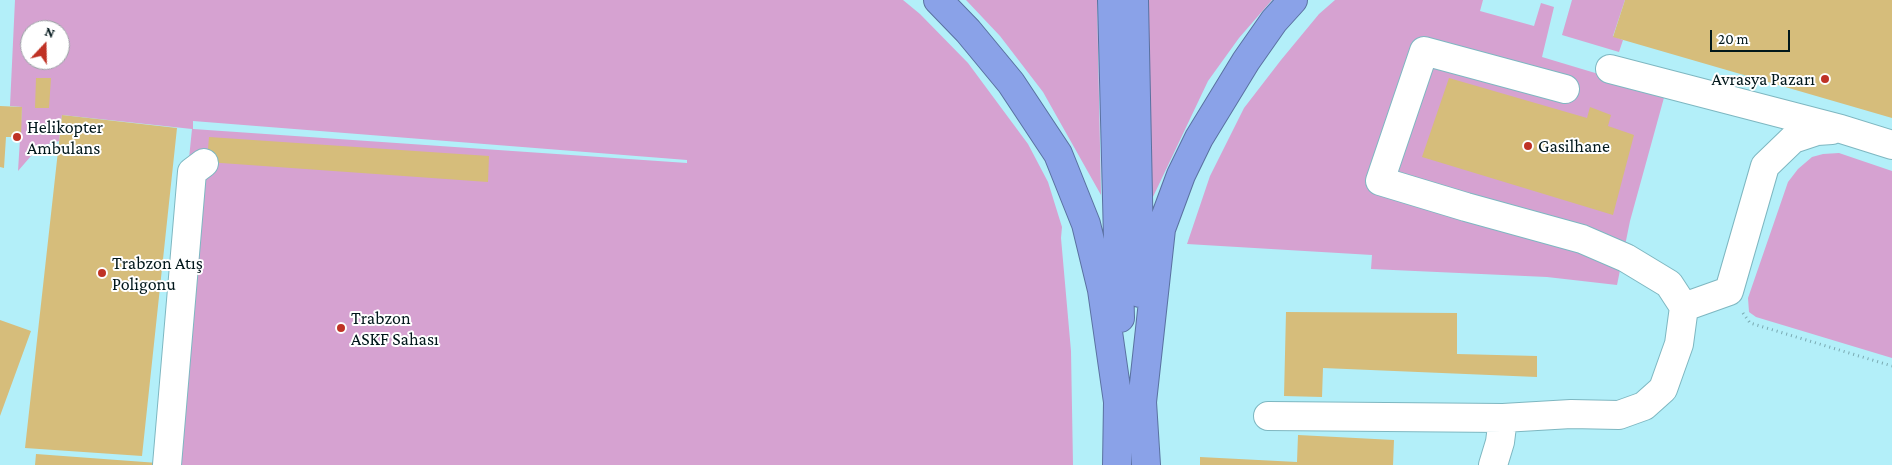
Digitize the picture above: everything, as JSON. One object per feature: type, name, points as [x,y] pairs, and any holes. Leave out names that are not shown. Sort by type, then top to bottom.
[{"type":"highway","points":[[938,0],[968,31],[1011,82],[1058,154],[1086,224],[1146,465]]},
{"type":"highway","points":[[1112,0],[1120,292],[1130,402]]},
{"type":"highway","points":[[1130,402],[1134,0]]},
{"type":"highway","points":[[1117,465],[1161,229],[1181,175],[1199,138],[1246,61],[1274,22],[1293,0]]},
{"type":"street","points":[[1268,416],[1503,418],[1572,414],[1619,416],[1644,406],[1663,389],[1679,344],[1684,307],[1669,284],[1626,258],[1582,239],[1464,212],[1380,181],[1377,166],[1424,50],[1565,89]]},
{"type":"street","points":[[1610,69],[1841,129],[1892,145]]},
{"type":"street","points":[[1684,307],[1729,291],[1765,166],[1793,139],[1818,131],[1841,129]]},
{"type":"street","points":[[167,465],[192,172],[204,163]]},
{"type":"street","points":[[1493,465],[1500,442],[1503,418]]},
{"type":"path","points":[[1742,310],[1750,323],[1892,366]]},
{"type":"shaded area","points":[[15,0],[903,0],[920,14],[968,63],[1028,144],[1048,182],[1062,227],[1061,238],[1071,351],[1073,465],[158,465],[192,129],[62,115],[59,141],[45,145],[31,156],[18,171],[22,107],[10,106]],"holes":[[[193,121],[687,160],[687,163],[193,129]]]},
{"type":"shaded area","points":[[966,0],[1097,0],[1101,195],[1043,92],[1000,36]]},
{"type":"shaded area","points":[[1143,0],[1272,0],[1239,38],[1208,81],[1152,199]]},
{"type":"shaded area","points":[[1335,0],[1483,0],[1480,11],[1534,26],[1541,3],[1554,7],[1542,57],[1665,94],[1630,221],[1617,285],[1547,277],[1371,269],[1372,255],[1187,244],[1210,176],[1244,108],[1319,14]]},
{"type":"shaded area","points":[[1572,0],[1625,0],[1613,36],[1623,40],[1619,52],[1562,35]]},
{"type":"shaded area","points":[[1839,153],[1892,171],[1892,358],[1756,317],[1749,312],[1748,298],[1788,182],[1798,169],[1812,157]]},
{"type":"building","name":"Avrasya Pazarı","points":[[1625,0],[1892,0],[1892,118],[1613,37]]},
{"type":"building","points":[[36,78],[51,78],[49,108],[35,108]]},
{"type":"building","name":"Gasilhane","points":[[1449,78],[1587,118],[1590,107],[1611,115],[1608,126],[1634,135],[1613,215],[1422,157]]},
{"type":"building","name":"Helikopter Ambulans","points":[[0,106],[22,107],[21,137],[6,137],[4,168],[0,167]]},
{"type":"building","name":"Trabzon Atış Poligonu","points":[[62,115],[177,128],[142,456],[25,448]]},
{"type":"building","points":[[209,137],[489,156],[488,182],[207,162]]},
{"type":"building","points":[[1286,312],[1457,313],[1457,354],[1537,356],[1537,377],[1323,368],[1322,397],[1284,396]]},
{"type":"building","points":[[0,320],[31,331],[0,416]]},
{"type":"building","points":[[1298,435],[1394,440],[1393,465],[1200,465],[1200,457],[1297,462]]},
{"type":"building","points":[[36,454],[158,463],[158,465],[35,465]]},
{"type":"place","name":"Avrasya Pazarı","points":[[1825,79]]},
{"type":"place","name":"Helikopter Ambulans","points":[[17,137]]},
{"type":"place","name":"Gasilhane","points":[[1528,146]]},
{"type":"place","name":"Trabzon Atış Poligonu","points":[[102,273]]},
{"type":"place","name":"Trabzon ASKF Sahası","points":[[341,328]]}]
